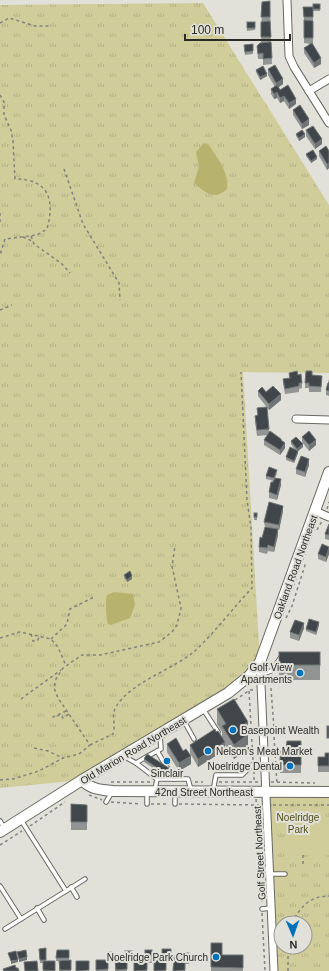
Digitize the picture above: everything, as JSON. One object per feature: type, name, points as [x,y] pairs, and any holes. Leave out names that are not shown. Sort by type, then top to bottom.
[{"type":"main road","name":"Oakland Road Northeast","points":[[260,662],[329,472]]},
{"type":"main road","name":"Old Marion Road Northeast","points":[[2,827],[20,819],[82,780],[228,693],[249,676],[260,662]]},
{"type":"main road","name":"42nd Street Northeast","points":[[82,780],[88,786],[101,790],[113,791],[329,792]]},
{"type":"street","points":[[287,0],[289,56],[329,123]]},
{"type":"street","points":[[309,91],[329,79]]},
{"type":"street","points":[[296,420],[329,420]]},
{"type":"street","points":[[315,511],[326,515]]},
{"type":"street","name":"Golf Street Northeast","points":[[260,662],[274,971]]},
{"type":"lane","points":[[260,676],[270,672],[284,655]]},
{"type":"lane","points":[[203,708],[218,732]]},
{"type":"lane","points":[[183,720],[194,739]]},
{"type":"lane","points":[[263,732],[276,732]]},
{"type":"lane","points":[[136,763],[161,749],[160,733]]},
{"type":"lane","points":[[157,751],[174,779]]},
{"type":"lane","points":[[122,756],[136,763],[157,779],[188,779],[191,792]]},
{"type":"lane","points":[[213,792],[216,775],[242,775],[253,765],[265,765]]},
{"type":"lane","points":[[147,804],[157,779]]},
{"type":"lane","points":[[106,802],[113,791]]},
{"type":"lane","points":[[175,792],[175,804]]},
{"type":"lane","points":[[20,819],[66,890]]},
{"type":"lane","points":[[260,870],[285,874]]},
{"type":"lane","points":[[5,929],[85,879]]},
{"type":"lane","points":[[0,886],[21,919]]},
{"type":"lane","points":[[71,887],[77,897]]},
{"type":"lane","points":[[37,908],[44,920]]},
{"type":"lane","points":[[262,909],[271,908]]},
{"type":"path","points":[[0,23],[9,18],[35,26],[51,26]]},
{"type":"path","points":[[0,95],[4,102],[4,115],[11,130],[15,178],[36,182],[46,190],[49,210],[47,229],[41,234],[5,239],[0,255]]},
{"type":"path","points":[[64,169],[83,224],[119,283],[121,290],[120,300]]},
{"type":"path","points":[[0,213],[0,225]]},
{"type":"path","points":[[22,236],[32,241],[62,264],[70,273]]},
{"type":"path","points":[[32,236],[32,241]]},
{"type":"path","points":[[0,310],[12,305]]},
{"type":"path","points":[[0,780],[28,775],[63,758],[79,754],[90,745],[113,734],[115,722],[114,708],[119,702],[137,687],[195,651],[252,588],[251,528],[247,500],[241,372]]},
{"type":"path","points":[[315,534],[326,515],[329,502]]},
{"type":"path","points":[[22,699],[82,655],[100,655],[159,642],[172,632],[177,625],[181,608],[172,572],[175,546]]},
{"type":"path","points":[[284,620],[292,606],[308,556]]},
{"type":"path","points":[[51,639],[67,624],[70,608],[94,597]]},
{"type":"path","points":[[0,638],[15,632],[51,639],[58,647],[66,666]]},
{"type":"path","points":[[31,634],[33,641],[37,641],[40,636]]},
{"type":"path","points":[[63,668],[56,679],[54,688],[58,698],[90,745]]},
{"type":"path","points":[[270,672],[276,732],[276,782]]},
{"type":"path","points":[[266,690],[272,689]]},
{"type":"path","points":[[234,701],[249,691],[256,690]]},
{"type":"path","points":[[249,691],[255,788]]},
{"type":"path","points":[[66,711],[53,717],[61,714],[63,718],[69,714]]},
{"type":"path","points":[[34,748],[48,751],[63,758]]},
{"type":"path","points":[[271,782],[316,783]]},
{"type":"path","points":[[0,845],[70,798]]},
{"type":"path","points":[[256,800],[265,971]]},
{"type":"path","points":[[278,800],[278,805]]},
{"type":"path","points":[[273,805],[329,806]]},
{"type":"path","points":[[303,855],[303,864]]},
{"type":"path","points":[[296,915],[310,900],[319,896],[329,896]]},
{"type":"path","points":[[288,955],[288,971]]},
{"type":"green space","points":[[203,3],[329,205],[329,373],[243,372],[260,662],[249,676],[82,780],[0,788],[0,5]]},
{"type":"green space","name":"Noelridge Park","points":[[266,792],[329,792],[329,971],[274,971],[273,955],[313,955],[313,915],[273,915],[273,949]]},
{"type":"green space","points":[[286,817],[329,818],[329,855],[287,855]]},
{"type":"shaded area","points":[[204,143],[208,144],[215,154],[222,165],[226,177],[227,189],[218,195],[210,194],[202,190],[194,183],[199,166],[196,152]]},
{"type":"shaded area","points":[[114,592],[133,594],[135,605],[130,618],[111,625],[107,622],[106,601],[107,595]]},
{"type":"building","points":[[270,1],[270,17],[261,17],[262,2]]},
{"type":"building","points":[[313,4],[320,4],[320,9],[313,9]]},
{"type":"building","points":[[303,7],[313,7],[313,17],[304,17]]},
{"type":"building","points":[[304,20],[313,21],[313,38],[304,38]]},
{"type":"building","points":[[270,21],[271,37],[261,37],[261,22]]},
{"type":"building","points":[[247,22],[255,22],[255,28],[247,28]]},
{"type":"building","points":[[271,42],[272,58],[263,59],[263,53],[258,54],[257,46],[260,43]]},
{"type":"building","points":[[312,43],[321,58],[314,63],[304,48]]},
{"type":"building","points":[[253,44],[253,51],[245,52],[244,45]]},
{"type":"building","points":[[275,65],[283,79],[276,83],[268,69]]},
{"type":"building","points":[[263,66],[267,74],[260,77],[256,70]]},
{"type":"building","points":[[277,85],[280,90],[288,85],[296,99],[289,103],[284,96],[280,98],[277,92],[274,94],[271,89]]},
{"type":"building","points":[[300,105],[309,119],[302,124],[293,110]]},
{"type":"building","points":[[313,126],[322,139],[315,144],[306,130]]},
{"type":"building","points":[[302,130],[305,134],[299,138],[296,134]]},
{"type":"building","points":[[326,146],[329,151],[329,163],[327,164],[319,151]]},
{"type":"building","points":[[313,150],[317,157],[311,161],[306,154]]},
{"type":"building","points":[[297,371],[298,375],[301,374],[302,383],[299,383],[299,386],[285,389],[283,379],[290,378],[289,373]]},
{"type":"building","points":[[306,371],[312,371],[312,375],[322,376],[321,387],[309,386],[309,383],[305,383]]},
{"type":"building","points":[[329,382],[329,391],[326,390]]},
{"type":"building","points":[[273,386],[281,394],[269,404],[258,391],[262,387],[266,392]]},
{"type":"building","points":[[267,407],[269,429],[257,430],[255,416],[258,415],[257,408]]},
{"type":"building","points":[[270,431],[285,443],[280,450],[264,440]]},
{"type":"building","points":[[309,431],[316,440],[309,445],[302,437]]},
{"type":"building","points":[[296,437],[303,444],[297,449],[291,441]]},
{"type":"building","points":[[290,447],[298,451],[294,461],[286,457]]},
{"type":"building","points":[[301,456],[309,459],[305,472],[296,469]]},
{"type":"building","points":[[269,467],[277,470],[274,478],[266,476]]},
{"type":"building","points":[[275,478],[281,479],[277,495],[269,492],[271,482],[273,482]]},
{"type":"building","points":[[269,502],[283,506],[279,525],[264,522]]},
{"type":"building","points":[[254,513],[257,513],[257,517],[254,517]]},
{"type":"building","points":[[329,524],[329,535],[325,534]]},
{"type":"building","points":[[265,527],[278,529],[274,547],[268,545],[267,548],[259,547],[260,537],[262,538]]},
{"type":"building","points":[[322,544],[329,547],[326,557],[318,554]]},
{"type":"building","points":[[130,571],[132,576],[127,580],[124,575]]},
{"type":"building","points":[[309,619],[319,622],[316,632],[306,629]]},
{"type":"building","points":[[295,620],[304,623],[299,635],[290,632]]},
{"type":"building","points":[[279,652],[320,652],[320,665],[279,665]]},
{"type":"building","points":[[234,699],[248,722],[243,725],[248,729],[246,730],[248,734],[234,745],[222,726],[226,724],[217,709]]},
{"type":"building","points":[[327,726],[329,726],[329,738],[327,738]]},
{"type":"building","points":[[215,729],[225,742],[198,759],[190,745]]},
{"type":"building","points":[[176,738],[183,751],[186,749],[191,756],[179,763],[167,744]]},
{"type":"building","points":[[287,741],[301,741],[301,749],[286,749]]},
{"type":"building","points":[[280,751],[301,752],[301,765],[280,765]]},
{"type":"building","points":[[325,753],[329,753],[329,766],[318,766],[318,757],[325,757]]},
{"type":"building","points":[[147,754],[169,768],[165,773],[144,759]]},
{"type":"building","points":[[71,804],[87,805],[87,822],[71,822]]},
{"type":"building","points":[[211,943],[222,943],[222,955],[243,955],[243,968],[211,967]]},
{"type":"building","points":[[46,948],[46,960],[40,960],[39,949]]},
{"type":"building","points":[[162,949],[171,949],[171,957],[162,956]]},
{"type":"building","points":[[26,950],[27,957],[19,959],[17,952]]},
{"type":"building","points":[[57,950],[69,950],[69,958],[56,958]]},
{"type":"building","points":[[145,950],[152,950],[152,960],[145,960]]},
{"type":"building","points":[[16,951],[18,960],[11,961],[8,953]]},
{"type":"building","points":[[125,951],[132,951],[132,959],[125,959]]},
{"type":"building","points":[[108,952],[113,952],[113,959],[108,959]]},
{"type":"building","points":[[181,953],[189,953],[189,961],[181,961]]},
{"type":"building","points":[[157,956],[164,956],[164,961],[166,961],[166,970],[154,971],[154,961],[157,961]]},
{"type":"building","points":[[174,956],[179,956],[178,961],[185,961],[185,970],[173,971]]},
{"type":"building","points":[[71,960],[71,970],[60,970],[59,961]]},
{"type":"building","points":[[96,960],[108,960],[108,969],[96,970]]},
{"type":"building","points":[[115,960],[127,960],[127,969],[116,970]]},
{"type":"building","points":[[37,961],[38,971],[25,971],[24,962]]},
{"type":"building","points":[[43,961],[55,961],[55,971],[43,970]]},
{"type":"building","points":[[76,961],[89,961],[89,970],[76,971]]},
{"type":"building","points":[[134,961],[147,961],[147,970],[134,971]]},
{"type":"building","points":[[15,965],[19,971],[4,971],[3,969]]},
{"type":"place","name":"Golf View Apartments","points":[[300,673]]},
{"type":"place","name":"Basepoint Wealth","points":[[233,730]]},
{"type":"place","name":"Nelson's Meat Market","points":[[208,751]]},
{"type":"place","name":"Sinclair","points":[[167,761]]},
{"type":"place","name":"Noelridge Dental","points":[[290,766]]},
{"type":"place","name":"Noelridge Park Church","points":[[216,957]]}]
